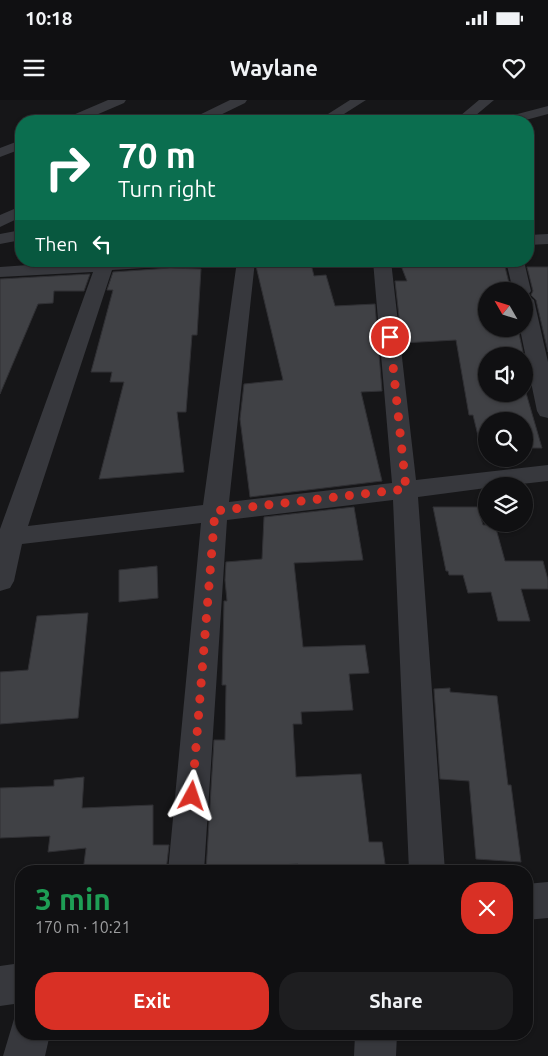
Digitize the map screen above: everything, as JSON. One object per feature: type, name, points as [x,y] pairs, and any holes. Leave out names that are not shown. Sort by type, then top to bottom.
[{"type":"street","points":[[85,115],[119,100]]},
{"type":"street","points":[[210,115],[240,100]]},
{"type":"street","points":[[334,115],[359,100]]},
{"type":"street","points":[[468,115],[487,100]]},
{"type":"street","points":[[529,115],[548,110]]},
{"type":"street","points":[[0,153],[15,147]]},
{"type":"street","points":[[0,222],[15,214]]},
{"type":"street","points":[[0,239],[15,236]]},
{"type":"street","points":[[534,240],[548,239]]},
{"type":"street","points":[[0,272],[66,267]]},
{"type":"street","points":[[0,581],[6,537],[105,267]]},
{"type":"street","points":[[186,865],[215,511],[245,267]]},
{"type":"street","points":[[383,267],[406,489],[427,865]]},
{"type":"street","points":[[516,267],[520,282]]},
{"type":"street","points":[[532,337],[548,411]]},
{"type":"street","points":[[6,537],[548,473]]},
{"type":"street","points":[[533,901],[548,900]]},
{"type":"street","points":[[0,986],[15,984]]},
{"type":"street","points":[[24,1056],[28,1040]]},
{"type":"street","points":[[375,1056],[376,1040]]},
{"type":"building","points":[[256,267],[312,267],[314,276],[326,275],[335,306],[375,304],[382,391],[361,392],[382,481],[250,497],[240,419],[244,384],[283,380]]},
{"type":"building","points":[[402,267],[505,267],[509,282],[478,282],[478,338],[520,338],[522,347],[478,347],[478,402],[529,402],[532,412],[478,412],[478,436],[473,415],[469,415],[456,340],[402,343],[395,281],[407,281]]},
{"type":"building","points":[[527,267],[548,267],[548,352],[536,300],[533,297],[533,282],[531,282]]},
{"type":"building","points":[[170,268],[201,269],[197,335],[192,335],[186,412],[177,412],[184,472],[99,479],[124,382],[110,382],[112,372],[91,372],[113,290],[107,290],[113,272]]},
{"type":"building","points":[[90,274],[84,291],[54,291],[53,303],[38,304],[0,394],[0,279]]},
{"type":"building","points":[[533,417],[542,448],[533,448]]},
{"type":"building","points":[[354,507],[363,560],[294,563],[303,647],[365,645],[369,673],[349,674],[353,710],[301,712],[302,724],[293,724],[296,777],[361,774],[369,842],[382,842],[385,865],[206,865],[214,740],[225,740],[226,685],[222,685],[224,601],[227,601],[226,562],[262,559],[264,517]]},
{"type":"building","points":[[433,507],[478,507],[478,532],[497,532],[505,561],[543,561],[548,580],[548,589],[521,589],[530,621],[498,621],[491,592],[468,593],[463,575],[449,575],[448,571],[446,571]]},
{"type":"building","points":[[157,566],[158,598],[119,602],[119,570]]},
{"type":"building","points":[[88,613],[78,718],[0,724],[0,672],[28,670],[37,616]]},
{"type":"building","points":[[450,688],[450,692],[497,696],[508,785],[511,785],[521,862],[476,859],[469,781],[440,779],[434,689]]},
{"type":"building","points":[[84,777],[82,808],[153,805],[153,845],[169,845],[167,865],[84,865],[86,848],[48,852],[50,836],[0,838],[0,788],[54,786],[54,780]]},
{"type":"route","points":[[192,796],[215,511],[406,489],[390,337]]}]
